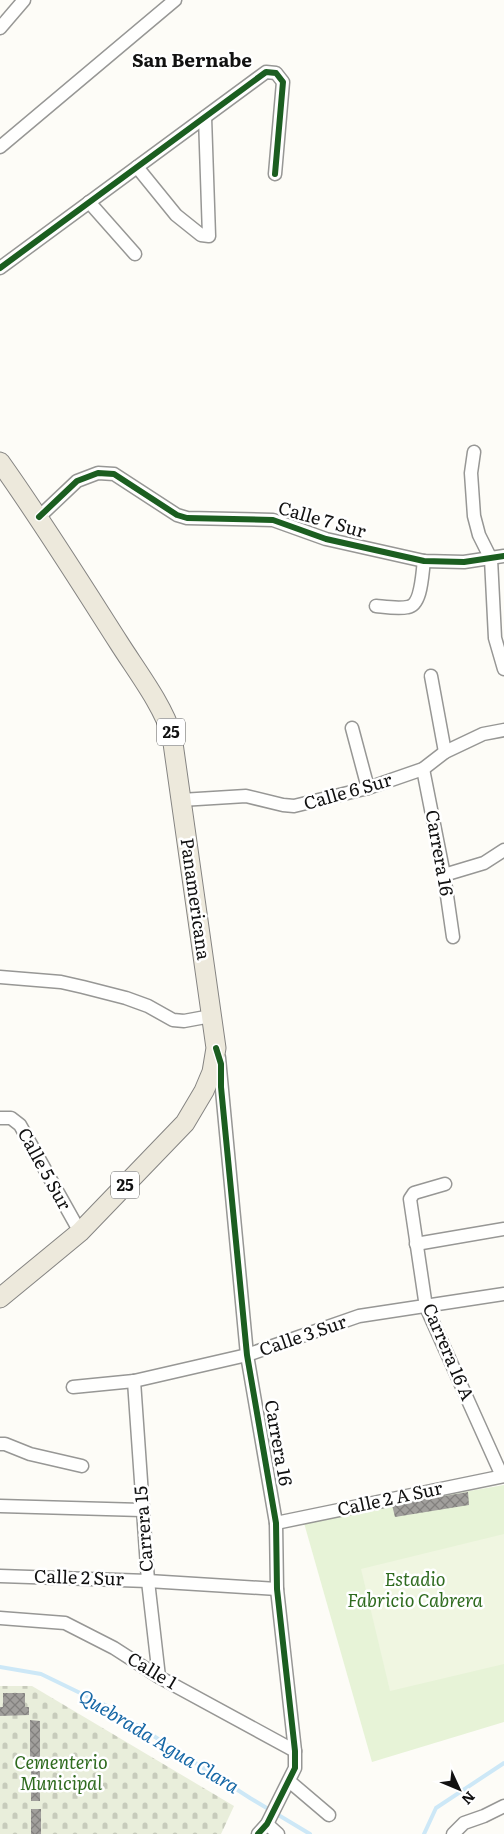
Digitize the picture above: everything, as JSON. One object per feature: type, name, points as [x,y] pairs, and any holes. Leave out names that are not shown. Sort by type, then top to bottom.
[{"type":"main road","name":"Panamericana","points":[[0,462],[39,517],[141,678],[169,726],[172,736],[216,1048],[212,1072],[204,1091],[185,1123],[80,1232],[0,1298]]},
{"type":"street","points":[[0,28],[24,0]]},
{"type":"street","points":[[0,147],[174,0]]},
{"type":"street","points":[[0,268],[266,72],[276,73],[283,82],[275,174]]},
{"type":"street","points":[[137,167],[176,215],[201,236],[209,236],[205,117]]},
{"type":"street","points":[[89,202],[135,254]]},
{"type":"street","points":[[474,452],[471,473],[474,516],[479,535],[491,559],[495,618],[494,638],[503,665]]},
{"type":"street","name":"Calle 7 Sur","points":[[39,517],[77,481],[98,473],[114,474],[177,515],[188,518],[273,520],[326,539],[424,561],[464,562],[504,556]]},
{"type":"street","points":[[376,606],[409,607],[415,604],[419,598],[424,561]]},
{"type":"street","points":[[431,676],[445,752]]},
{"type":"street","points":[[352,728],[368,788]]},
{"type":"street","name":"Calle 6 Sur","points":[[181,800],[246,796],[294,806],[368,788],[423,769],[445,752],[483,734],[504,730]]},
{"type":"street","name":"Carrera 16","points":[[423,769],[444,875],[453,937]]},
{"type":"street","points":[[444,875],[484,864],[504,850]]},
{"type":"street","points":[[0,976],[61,982],[83,987],[126,998],[148,1006],[173,1020],[184,1021],[211,1016]]},
{"type":"street","name":"Carrera 16","points":[[216,1048],[221,1064],[221,1087],[247,1355],[276,1523],[277,1589],[295,1751],[295,1768],[269,1820],[258,1834]]},
{"type":"street","name":"Calle 5 Sur","points":[[0,1118],[10,1118],[20,1125],[80,1232]]},
{"type":"street","name":"Carrera 16 A","points":[[445,1184],[414,1193],[410,1199],[426,1307],[503,1476]]},
{"type":"street","points":[[416,1244],[504,1229]]},
{"type":"street","name":"Calle 3 Sur","points":[[73,1387],[134,1381],[247,1355],[359,1316],[504,1294]]},
{"type":"street","name":"Carrera 15","points":[[134,1381],[142,1510],[158,1677]]},
{"type":"street","points":[[0,1444],[5,1444],[30,1454],[82,1466]]},
{"type":"street","name":"Calle 2 A Sur","points":[[276,1523],[503,1476]]},
{"type":"street","points":[[0,1506],[142,1510]]},
{"type":"street","name":"Calle 2 Sur","points":[[0,1576],[148,1581],[277,1589]]},
{"type":"street","name":"Calle 1","points":[[0,1618],[65,1623],[114,1648],[158,1677],[295,1751]]},
{"type":"street","points":[[289,1781],[329,1815]]},
{"type":"street","points":[[453,1834],[464,1823],[504,1806]]},
{"type":"street","points":[[269,1820],[278,1834]]},
{"type":"green space","name":"Estadio Fabricio Cabrera","points":[[504,1485],[504,1722],[372,1762],[304,1523],[308,1519]]},
{"type":"green space","points":[[504,1534],[504,1664],[390,1691],[361,1569]]},
{"type":"green space","name":"Cementerio Municipal","points":[[0,1686],[32,1686],[234,1806],[221,1834],[0,1834]]},
{"type":"building","points":[[468,1492],[469,1505],[395,1517],[392,1505]]},
{"type":"building","points":[[3,1693],[25,1693],[25,1707],[29,1707],[29,1715],[0,1716],[0,1707],[3,1707]]},
{"type":"building","points":[[30,1720],[40,1721],[40,1757],[30,1757]]},
{"type":"building","points":[[40,1764],[40,1801],[31,1801],[31,1765]]},
{"type":"building","points":[[31,1809],[41,1809],[41,1834],[31,1834]]},
{"type":"waterway","name":"Quebrada Agua Clara","points":[[0,1667],[41,1674],[107,1706],[250,1798],[310,1834]]},
{"type":"waterway","name":"Quebrada Agua Clara","points":[[424,1834],[436,1808],[504,1763]]},
{"type":"cycle path","points":[[0,268],[266,72],[276,73],[283,82],[275,174]]},
{"type":"cycle path","points":[[39,517],[77,481],[98,473],[114,474],[177,515],[187,518],[273,520],[326,539],[424,561],[464,562],[504,556]]},
{"type":"cycle path","points":[[216,1048],[221,1064],[221,1087],[247,1355],[276,1523],[277,1589],[295,1751],[295,1768],[267,1824],[258,1834]]},
{"type":"district","name":"San Bernabe","points":[[192,60]]}]
